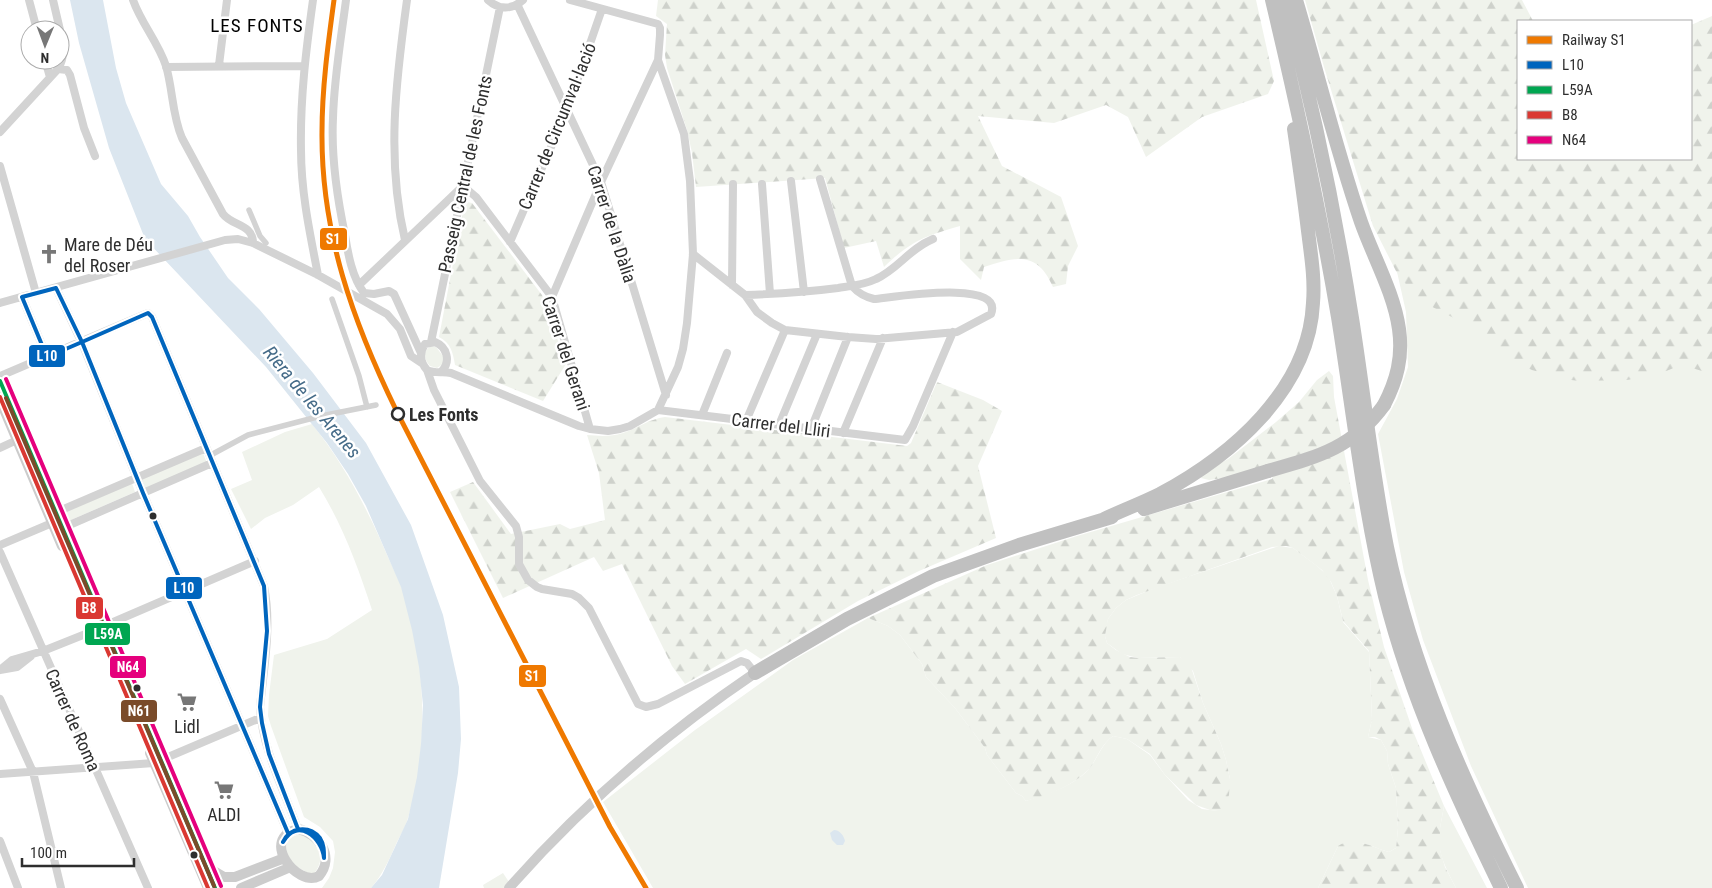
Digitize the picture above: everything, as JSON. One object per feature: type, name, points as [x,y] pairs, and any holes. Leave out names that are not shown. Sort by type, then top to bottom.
[{"type":"highway","points":[[1272,0],[1303,131],[1321,222],[1360,462],[1385,596],[1417,701],[1433,742],[1450,782],[1502,888]]},
{"type":"highway","points":[[1286,0],[1316,128],[1334,219],[1388,547],[1399,592],[1428,692],[1482,819],[1516,888]]},
{"type":"highway","points":[[755,673],[847,619],[933,576],[1010,548],[1319,455],[1348,441],[1370,422],[1384,405],[1398,370],[1400,343],[1396,315],[1353,198],[1296,0]]},
{"type":"highway","points":[[1104,519],[1158,495],[1179,483],[1203,468],[1228,448],[1251,428],[1283,390],[1303,350],[1314,305],[1314,286],[1304,194],[1284,78],[1280,35]]},
{"type":"main road","points":[[0,381],[55,522]]},
{"type":"main road","points":[[0,400],[101,627],[208,888]]},
{"type":"main road","points":[[509,888],[588,807],[647,753],[755,673]]},
{"type":"main road","points":[[157,762],[215,888]]},
{"type":"main road","points":[[316,888],[325,863],[323,848],[316,837],[310,833],[293,831],[283,842],[282,859],[286,869],[303,884],[319,876]]},
{"type":"main road","points":[[206,867],[224,877],[235,877],[282,859]]},
{"type":"main road","points":[[241,888],[286,869]]},
{"type":"street","points":[[29,0],[34,20]]},
{"type":"street","points":[[53,0],[58,20]]},
{"type":"street","points":[[133,0],[166,67],[177,127],[182,138],[222,214],[248,229],[252,234],[253,243]]},
{"type":"street","points":[[219,65],[227,0]]},
{"type":"street","points":[[313,0],[302,86],[300,151],[304,198],[318,275]]},
{"type":"street","points":[[346,0],[335,87],[333,120],[334,162],[339,206],[347,248],[359,285],[364,293],[369,295],[389,292],[394,294],[421,353],[434,390],[480,481],[516,526],[519,538],[519,564],[528,580],[536,587],[572,594],[589,608],[635,700],[642,706],[658,704],[742,661],[747,663],[755,673]]},
{"type":"street","points":[[405,240],[395,172],[394,130],[395,94],[407,0]]},
{"type":"street","points":[[488,0],[500,7],[508,8],[520,2]]},
{"type":"street","points":[[552,297],[601,182],[658,60],[660,35],[658,24],[570,0]]},
{"type":"street","name":"Carrer de la Dàlia","points":[[520,2],[601,182],[666,395]]},
{"type":"street","name":"Passeig Central de les Fonts","points":[[431,342],[500,7]]},
{"type":"street","name":"Carrer de Circumval·lació","points":[[510,242],[567,110],[602,9]]},
{"type":"street","points":[[0,303],[238,238],[253,243],[318,275],[387,314],[400,329],[412,356],[425,367],[435,372],[442,371],[455,374],[579,426],[608,431],[630,426],[658,410],[678,367],[687,323],[693,254],[690,181],[684,134],[658,60]]},
{"type":"street","points":[[166,67],[219,65],[304,66]]},
{"type":"street","points":[[48,70],[50,77]]},
{"type":"street","points":[[0,132],[58,70]]},
{"type":"street","points":[[67,70],[84,128],[95,156]]},
{"type":"street","points":[[0,166],[36,293]]},
{"type":"street","points":[[693,254],[745,295],[757,312],[785,330],[848,338],[884,338],[957,332],[991,314],[990,302],[976,295],[951,292],[874,299],[860,294],[852,286],[820,178]]},
{"type":"street","points":[[791,181],[804,292]]},
{"type":"street","points":[[732,285],[733,184]]},
{"type":"street","points":[[762,184],[770,294]]},
{"type":"street","points":[[359,285],[463,186]]},
{"type":"street","name":"Carrer del Gerani","points":[[463,186],[476,198],[552,297],[590,428]]},
{"type":"street","points":[[248,210],[260,236],[266,243]]},
{"type":"street","points":[[745,295],[804,292],[869,282],[887,273],[910,252],[921,244],[933,239]]},
{"type":"street","points":[[56,288],[82,343],[143,494],[242,726],[293,831]]},
{"type":"street","points":[[22,297],[47,357]]},
{"type":"street","points":[[332,299],[359,376],[365,408]]},
{"type":"street","points":[[0,376],[82,343],[148,313],[152,317],[264,586],[268,620],[260,718],[293,831]]},
{"type":"street","points":[[746,421],[785,330]]},
{"type":"street","name":"Carrer del Lliri","points":[[658,410],[905,440],[953,332]]},
{"type":"street","points":[[779,425],[817,334]]},
{"type":"street","points":[[811,429],[848,338]]},
{"type":"street","points":[[844,433],[884,338]]},
{"type":"street","points":[[421,353],[425,344],[431,342],[442,345],[447,355],[446,366],[442,371]]},
{"type":"street","points":[[702,416],[727,353]]},
{"type":"street","points":[[0,545],[55,522],[143,494],[248,435],[322,416],[376,405]]},
{"type":"street","points":[[0,448],[17,440]]},
{"type":"street","points":[[55,522],[137,478],[209,456]]},
{"type":"street","name":"Carrer de Roma","points":[[0,552],[148,888]]},
{"type":"street","points":[[0,670],[17,667],[32,655],[255,561]]},
{"type":"street","points":[[0,699],[33,772],[61,888]]},
{"type":"street","points":[[0,774],[157,762],[260,718]]},
{"type":"street","points":[[0,841],[18,888]]},
{"type":"green space","points":[[658,0],[1256,0],[1274,81],[1268,94],[1202,117],[1146,157],[1128,117],[1106,105],[1054,123],[978,116],[1002,166],[1061,197],[1078,246],[1068,266],[1066,284],[1053,287],[1047,275],[1040,267],[1024,259],[1015,259],[984,267],[981,280],[960,259],[960,226],[919,240],[902,251],[884,267],[876,241],[844,248],[825,178],[696,187],[687,130],[667,68],[665,55],[667,24],[656,16]]},
{"type":"green space","points":[[1305,0],[1522,0],[1532,20],[1517,20],[1517,160],[1692,160],[1692,25],[1712,16],[1712,374],[1692,368],[1676,367],[1659,374],[1627,380],[1579,381],[1564,379],[1532,370],[1503,356],[1477,330],[1417,299],[1396,271],[1373,226]]},
{"type":"green space","points":[[467,202],[472,203],[542,295],[566,364],[543,401],[455,365],[449,345],[439,337],[464,206]]},
{"type":"green space","points":[[1393,254],[1685,360],[1712,367],[1712,888],[1528,888],[1471,766],[1423,640],[1404,572],[1378,434],[1397,399],[1408,367],[1406,312]]},
{"type":"green space","points":[[432,346],[436,347],[443,356],[443,364],[437,368],[430,366],[425,358],[425,353]]},
{"type":"green space","points":[[1329,371],[1333,376],[1334,397],[1368,580],[1384,647],[1413,731],[1444,806],[1440,828],[1440,850],[1445,867],[1456,888],[1318,888],[1338,846],[1344,843],[1357,842],[1389,852],[1396,848],[1398,828],[1396,788],[1388,764],[1387,751],[1381,740],[1375,737],[1368,737],[1372,719],[1369,651],[1343,621],[1337,596],[1331,582],[1322,570],[1293,548],[1286,546],[1272,547],[1137,595],[1126,600],[1116,608],[1108,619],[1105,636],[1107,643],[1116,650],[1130,657],[1138,658],[1180,657],[1190,664],[1203,703],[1221,744],[1230,779],[1229,795],[1224,808],[1218,811],[1196,805],[1165,775],[1150,754],[1127,739],[1113,736],[1103,746],[1086,772],[1071,784],[1044,796],[1026,801],[1016,793],[955,708],[926,677],[922,664],[900,635],[888,626],[868,618],[987,565],[1077,536],[1272,479],[1275,471],[1209,480],[1201,478],[1204,472],[1228,459],[1276,422],[1299,402],[1317,380]]},
{"type":"green space","points":[[937,382],[983,400],[1002,411],[978,466],[996,538],[919,571],[858,601],[761,659],[746,649],[685,684],[672,666],[622,564],[603,571],[594,557],[503,598],[450,492],[473,482],[511,534],[560,524],[570,529],[605,520],[599,473],[587,435],[605,436],[618,434],[665,417],[907,446],[911,443]]},
{"type":"green space","points":[[312,424],[342,466],[374,525],[399,580],[416,641],[420,671],[422,732],[420,762],[415,791],[405,827],[386,866],[371,888],[322,888],[333,868],[335,852],[333,841],[320,827],[304,817],[268,716],[274,655],[327,639],[372,610],[361,578],[343,532],[319,487],[293,505],[265,518],[251,529],[231,489],[252,480],[242,452],[285,432]]},
{"type":"green space","points":[[203,453],[207,463],[146,489],[143,478]]},
{"type":"green space","points":[[132,483],[135,492],[64,523],[60,514]]},
{"type":"green space","points":[[1279,546],[1293,548],[1328,576],[1337,596],[1343,622],[1369,652],[1372,719],[1368,737],[1381,740],[1387,751],[1388,764],[1396,788],[1398,828],[1396,848],[1389,852],[1359,843],[1338,846],[1318,888],[653,888],[603,802],[695,730],[793,660],[868,618],[888,626],[900,635],[922,664],[926,677],[955,708],[1016,793],[1026,801],[1071,784],[1086,772],[1103,746],[1113,736],[1127,739],[1150,755],[1188,800],[1202,809],[1218,811],[1230,779],[1221,744],[1203,703],[1193,671],[1180,657],[1138,658],[1122,654],[1107,643],[1105,636],[1106,627],[1108,619],[1116,608],[1126,600],[1155,588]]},
{"type":"green space","points":[[1444,806],[1487,888],[1456,888],[1445,865],[1439,844]]},
{"type":"green space","points":[[301,834],[312,839],[320,852],[320,862],[312,875],[288,862],[286,848],[288,841]]},
{"type":"green space","points":[[503,873],[513,888],[484,888],[483,885]]},
{"type":"water","name":"Riera de les Arenes","points":[[70,0],[103,0],[116,68],[126,103],[161,184],[188,216],[228,278],[259,309],[313,373],[366,443],[411,525],[443,615],[459,687],[461,739],[458,773],[439,888],[371,888],[382,875],[408,819],[417,777],[421,744],[423,705],[419,667],[401,587],[366,506],[348,474],[327,443],[266,367],[145,239],[109,148],[79,43]]},
{"type":"water","points":[[834,830],[843,835],[845,841],[843,845],[837,845],[832,840],[830,833]]},
{"type":"rail line","name":"S1","points":[[334,0],[323,99],[323,169],[327,206],[334,241],[354,310],[381,378],[397,412],[610,827],[646,888]]},
{"type":"transit line","name":"L10","points":[[56,288],[82,342],[47,357],[22,297],[56,288]]},
{"type":"transit line","name":"L10","points":[[82,342],[148,313],[152,317],[264,586],[267,631],[260,707],[262,723],[269,754],[298,829]]},
{"type":"transit line","name":"L10","points":[[82,342],[143,493],[288,833]]},
{"type":"transit line","name":"N64","points":[[6,379],[221,886]]},
{"type":"transit line","name":"L59A","points":[[0,381],[215,888]]},
{"type":"transit line","name":"B8","points":[[0,397],[208,888]]},
{"type":"transit line","name":"N61","points":[[6,398],[214,886]]},
{"type":"transit line","name":"L10","points":[[283,842],[290,833],[300,829],[311,831],[321,840],[324,858]]},
{"type":"transit line","name":"L10","points":[[283,842],[295,831],[308,833],[319,843],[324,858]]},
{"type":"place","name":"Mare de Déu del Roser","points":[[49,254]]},
{"type":"place","name":"Les Fonts","points":[[398,414]]},
{"type":"place","name":"Lidl","points":[[187,702]]},
{"type":"place","name":"ALDI","points":[[224,790]]},
{"type":"district","name":"LES FONTS","points":[[257,25]]}]
